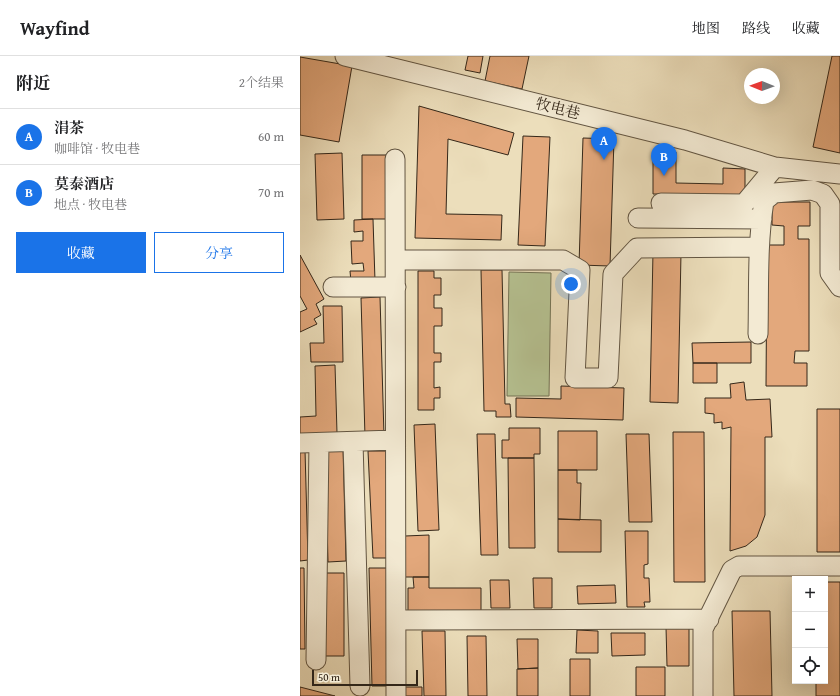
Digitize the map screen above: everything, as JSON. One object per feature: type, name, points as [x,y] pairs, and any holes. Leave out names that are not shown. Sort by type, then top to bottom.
[{"type":"street","name":"牧电巷","points":[[345,56],[685,140],[775,167],[840,174]]},
{"type":"street","points":[[395,159],[396,696]]},
{"type":"street","points":[[661,203],[744,204],[775,167]]},
{"type":"street","points":[[758,334],[759,247],[764,201],[774,193],[812,190],[823,194],[830,204],[830,273],[840,287]]},
{"type":"street","points":[[638,218],[762,219]]},
{"type":"street","points":[[396,260],[564,260],[580,270],[575,378],[608,378],[613,274],[637,248],[759,247]]},
{"type":"street","points":[[333,287],[396,286]]},
{"type":"street","points":[[316,660],[309,443],[395,440]]},
{"type":"street","points":[[353,442],[360,686]]},
{"type":"street","points":[[703,696],[703,629],[732,570],[739,566],[840,566]]},
{"type":"street","points":[[396,620],[709,619]]},
{"type":"green space","points":[[509,272],[551,273],[549,396],[507,396]]},
{"type":"building","points":[[468,56],[483,56],[480,73],[465,70]]},
{"type":"building","points":[[490,56],[529,56],[522,89],[485,81]]},
{"type":"building","points":[[832,56],[840,56],[840,153],[813,147]]},
{"type":"building","points":[[300,57],[352,66],[339,142],[300,135]]},
{"type":"building","points":[[419,106],[514,133],[508,155],[448,139],[446,214],[502,215],[501,240],[415,238]]},
{"type":"building","points":[[523,136],[550,137],[545,246],[518,245]]},
{"type":"building","points":[[583,138],[614,139],[610,266],[579,265]]},
{"type":"building","points":[[653,151],[676,152],[676,183],[723,184],[723,168],[745,169],[745,195],[653,194]]},
{"type":"building","points":[[342,153],[344,219],[317,220],[315,154]]},
{"type":"building","points":[[362,155],[390,155],[390,219],[362,219]]},
{"type":"building","points":[[772,202],[810,202],[810,226],[798,226],[798,239],[809,239],[809,351],[795,351],[794,363],[807,363],[807,386],[766,386],[767,245],[784,245],[784,226],[772,225]]},
{"type":"building","points":[[373,219],[375,281],[351,282],[350,271],[364,271],[363,263],[352,264],[351,241],[363,241],[363,231],[354,232],[354,220]]},
{"type":"building","points":[[653,252],[681,253],[678,403],[650,402]]},
{"type":"building","points":[[300,255],[324,299],[316,304],[321,315],[314,319],[317,324],[300,332],[300,312],[307,309],[300,296]]},
{"type":"building","points":[[481,270],[502,270],[505,404],[510,404],[511,417],[496,417],[496,411],[484,411]]},
{"type":"building","points":[[418,271],[434,271],[434,278],[441,278],[441,295],[434,295],[434,308],[442,308],[442,326],[434,326],[434,353],[441,353],[441,362],[434,362],[434,388],[440,387],[440,398],[434,398],[434,410],[418,410]]},
{"type":"building","points":[[380,297],[384,436],[365,437],[361,298]]},
{"type":"building","points":[[323,306],[342,306],[343,362],[311,362],[310,343],[324,343]]},
{"type":"building","points":[[751,342],[751,363],[693,363],[692,343]]},
{"type":"building","points":[[693,363],[717,363],[717,383],[693,383]]},
{"type":"building","points":[[335,365],[337,433],[300,438],[300,417],[316,416],[315,366]]},
{"type":"building","points":[[744,382],[746,400],[770,399],[772,437],[765,437],[765,515],[757,537],[746,546],[730,551],[731,427],[722,429],[722,422],[714,423],[714,414],[705,413],[705,398],[731,398],[730,384]]},
{"type":"building","points":[[561,386],[624,388],[623,420],[516,417],[516,398],[561,399]]},
{"type":"building","points":[[817,409],[840,409],[840,552],[817,552]]},
{"type":"building","points":[[435,424],[439,530],[418,531],[414,425]]},
{"type":"building","points":[[509,428],[540,428],[540,454],[534,454],[534,458],[502,458],[502,440],[509,440]]},
{"type":"building","points":[[558,431],[597,431],[597,470],[558,470]]},
{"type":"building","points":[[673,432],[704,432],[705,582],[674,582]]},
{"type":"building","points":[[477,434],[495,434],[498,555],[481,555]]},
{"type":"building","points":[[626,434],[649,434],[652,522],[629,522]]},
{"type":"building","points":[[325,448],[343,448],[346,561],[328,562]]},
{"type":"building","points":[[300,450],[305,450],[308,560],[300,561]]},
{"type":"building","points":[[368,451],[387,451],[392,558],[373,558]]},
{"type":"building","points":[[508,458],[534,458],[535,548],[509,548]]},
{"type":"building","points":[[558,470],[577,470],[577,483],[581,483],[580,520],[558,519]]},
{"type":"building","points":[[558,519],[601,520],[601,552],[558,552]]},
{"type":"building","points":[[625,531],[648,531],[648,564],[644,565],[644,578],[649,578],[650,602],[644,602],[645,607],[627,607]]},
{"type":"building","points":[[429,535],[429,577],[405,577],[405,536]]},
{"type":"building","points":[[300,568],[304,568],[305,649],[300,649]]},
{"type":"building","points":[[369,568],[391,568],[393,686],[372,686]]},
{"type":"building","points":[[322,573],[344,573],[344,656],[323,656]]},
{"type":"building","points":[[413,577],[429,577],[429,588],[481,588],[481,611],[408,611],[408,588],[414,588]]},
{"type":"building","points":[[533,578],[552,578],[552,608],[534,608]]},
{"type":"building","points":[[490,580],[509,580],[510,608],[491,608]]},
{"type":"building","points":[[828,582],[840,582],[840,696],[816,696],[816,684],[828,684]]},
{"type":"building","points":[[615,585],[616,603],[578,604],[577,586]]},
{"type":"building","points":[[732,611],[770,611],[772,696],[734,696]]},
{"type":"building","points":[[689,626],[689,666],[667,666],[666,627]]},
{"type":"building","points":[[577,630],[598,631],[598,653],[576,653]]},
{"type":"building","points":[[422,631],[445,631],[446,696],[424,696]]},
{"type":"building","points":[[611,633],[645,633],[645,655],[612,656]]},
{"type":"building","points":[[467,636],[486,636],[487,696],[468,696]]},
{"type":"building","points":[[517,639],[538,639],[538,668],[518,669]]},
{"type":"building","points":[[570,659],[590,659],[590,696],[570,696]]},
{"type":"building","points":[[636,667],[665,667],[665,696],[636,696]]},
{"type":"building","points":[[538,668],[538,696],[517,696],[517,669]]},
{"type":"building","points":[[300,687],[335,696],[300,696]]},
{"type":"building","points":[[405,687],[422,687],[422,696],[405,696]]},
{"type":"place","name":"涓茶","points":[[604,160]]},
{"type":"place","name":"莫泰酒店","points":[[664,176]]}]
